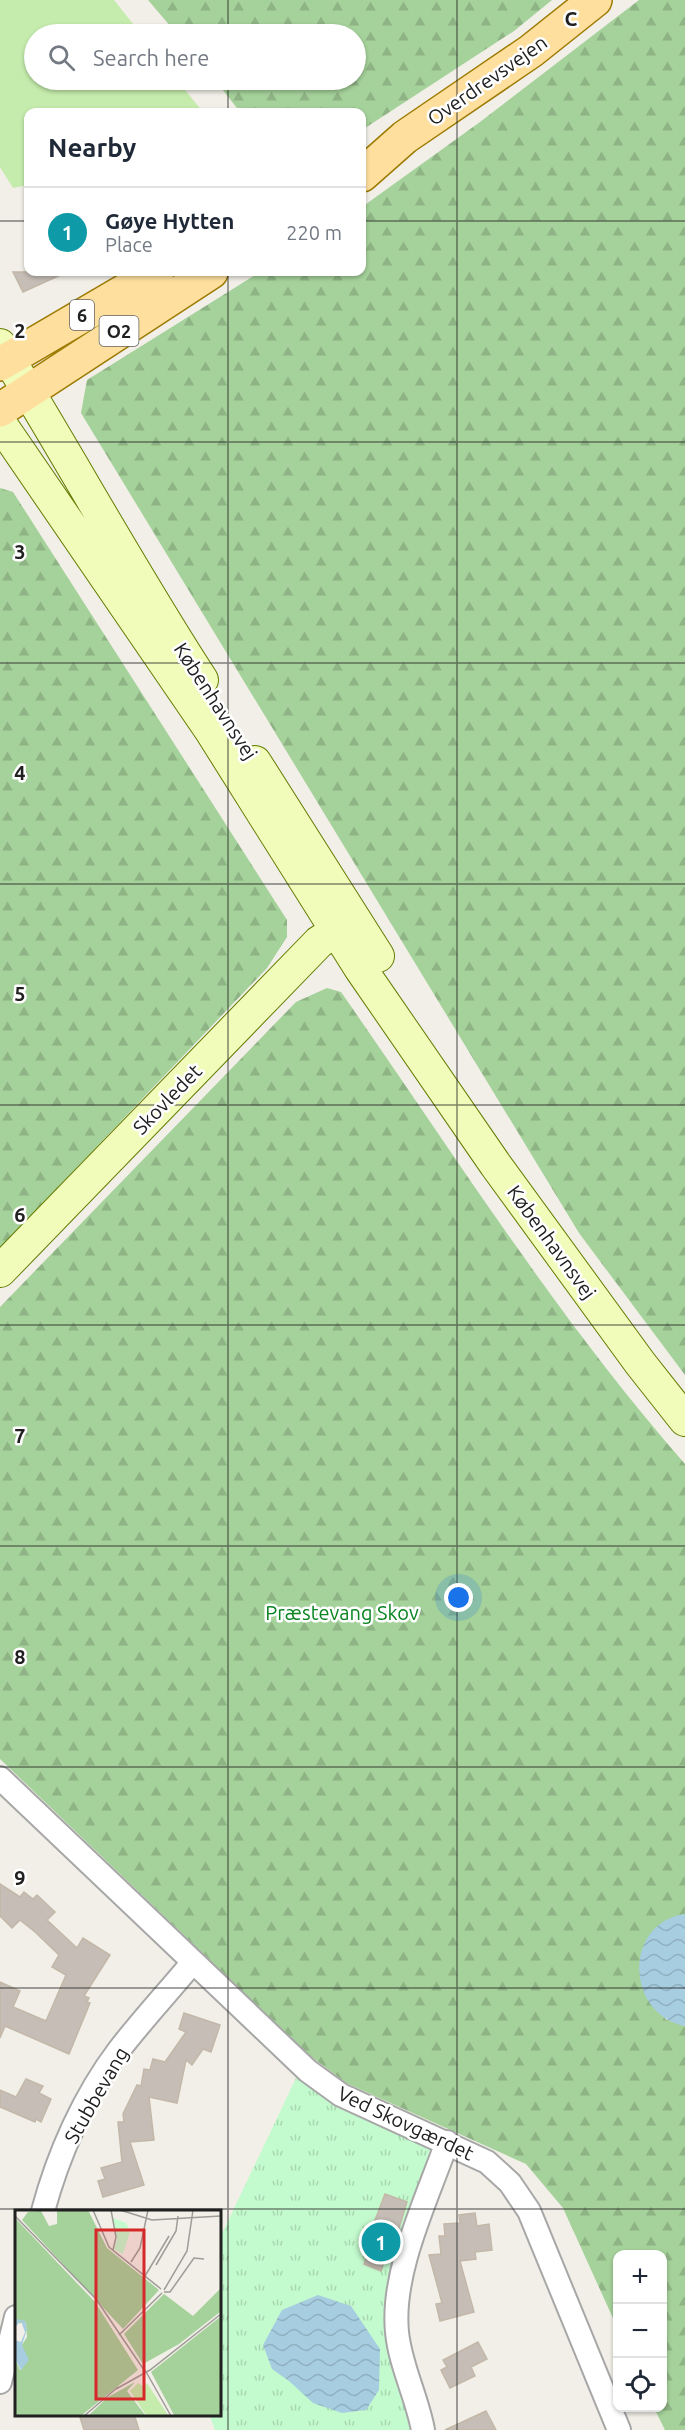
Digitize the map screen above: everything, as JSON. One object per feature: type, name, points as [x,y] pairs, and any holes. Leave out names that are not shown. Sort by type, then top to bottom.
[{"type":"main road","name":"Overdrevsvejen","points":[[366,171],[405,137],[531,51],[596,0]]},
{"type":"main road","name":"Overdrevsvejen","points":[[366,154],[405,137]]},
{"type":"main road","name":"6","points":[[3,356],[150,276]]},
{"type":"main road","name":"O2","points":[[0,410],[205,276]]},
{"type":"street","name":"Københavnsvej","points":[[3,356],[28,391],[425,1060],[508,1182],[640,1363],[685,1420]]},
{"type":"street","name":"Københavnsvej","points":[[0,423],[345,924]]},
{"type":"street","name":"Skovledet","points":[[0,1271],[319,942],[345,924]]},
{"type":"street","name":"Ved Skovgærdet","points":[[0,1778],[308,2071],[341,2095],[487,2162],[510,2183],[529,2211],[619,2430]]},
{"type":"street","name":"Stubbevang","points":[[44,2210],[53,2175],[80,2114],[118,2051],[193,1962]]},
{"type":"street","points":[[423,2430],[397,2333],[398,2304],[406,2257],[447,2142]]},
{"type":"street","points":[[0,2382],[15,2321]]},
{"type":"green space","points":[[0,0],[114,0],[133,24],[24,24],[24,90],[185,90],[200,108],[24,108],[24,186],[13,188],[0,167]]},
{"type":"green space","points":[[148,0],[552,0],[514,31],[366,127],[366,108],[237,108],[223,90],[366,90],[366,24],[168,24]]},
{"type":"green space","points":[[639,0],[685,0],[685,1375],[579,1233],[81,413],[87,380],[254,276],[366,276],[366,204],[480,122]]},
{"type":"green space","points":[[0,488],[13,492],[287,920],[287,937],[267,968],[0,1248]]},
{"type":"green space","name":"Præstevang Skov","points":[[327,988],[341,992],[549,1292],[638,1408],[685,1464],[685,1914],[681,1915],[665,2019],[685,2026],[685,2430],[665,2430],[656,2412],[667,2412],[667,2250],[613,2250],[613,2318],[563,2208],[526,2164],[346,2083],[309,2055],[0,1759],[0,1307],[296,1002]]},
{"type":"green space","points":[[297,2076],[333,2105],[430,2147],[435,2159],[391,2300],[414,2430],[215,2430],[209,2415],[220,2415],[220,2238]]},
{"type":"water","points":[[685,1914],[685,2026],[665,2018],[651,2005],[642,1988],[639,1969],[642,1950],[650,1934],[665,1921]]},
{"type":"water","points":[[318,2295],[351,2306],[380,2349],[379,2390],[366,2410],[342,2413],[313,2403],[272,2369],[263,2345],[282,2310]]},
{"type":"building","points":[[13,272],[24,272],[24,276],[58,276],[23,292]]},
{"type":"building","points":[[0,1884],[20,1897],[24,1892],[33,1899],[37,1895],[55,1912],[47,1920],[77,1948],[83,1938],[110,1955],[84,1996],[89,1998],[87,2002],[90,2003],[69,2054],[5,2026],[0,2038],[0,1982],[20,1991],[13,2007],[46,2021],[66,1975],[52,1967],[59,1955],[35,1932],[20,1920],[12,1928],[0,1916]]},
{"type":"building","points":[[184,2013],[220,2025],[211,2052],[203,2049],[192,2065],[186,2060],[177,2103],[149,2097],[154,2140],[130,2142],[144,2185],[103,2197],[98,2181],[105,2179],[101,2168],[122,2162],[118,2122],[124,2122],[123,2114],[137,2085],[141,2086],[144,2069],[150,2070],[153,2059],[165,2062],[186,2032],[179,2029]]},
{"type":"building","points":[[26,2079],[43,2086],[39,2093],[51,2099],[41,2122],[36,2119],[35,2122],[0,2107],[0,2090],[16,2097]]},
{"type":"building","points":[[385,2194],[407,2202],[390,2257],[386,2256],[381,2271],[364,2264],[369,2251],[364,2249]]},
{"type":"building","points":[[475,2213],[477,2226],[489,2224],[492,2250],[475,2252],[476,2259],[460,2261],[474,2312],[440,2321],[436,2304],[442,2303],[429,2255],[441,2254],[439,2236],[445,2236],[444,2224],[460,2223],[459,2215]]},
{"type":"building","points":[[478,2342],[487,2359],[471,2367],[475,2376],[450,2388],[441,2370],[447,2367],[443,2360]]},
{"type":"building","points":[[486,2411],[496,2430],[445,2430]]},
{"type":"building","points":[[79,2415],[134,2415],[139,2430],[84,2430]]},
{"type":"place","name":"Gøye Hytten","points":[[381,2242]]}]
